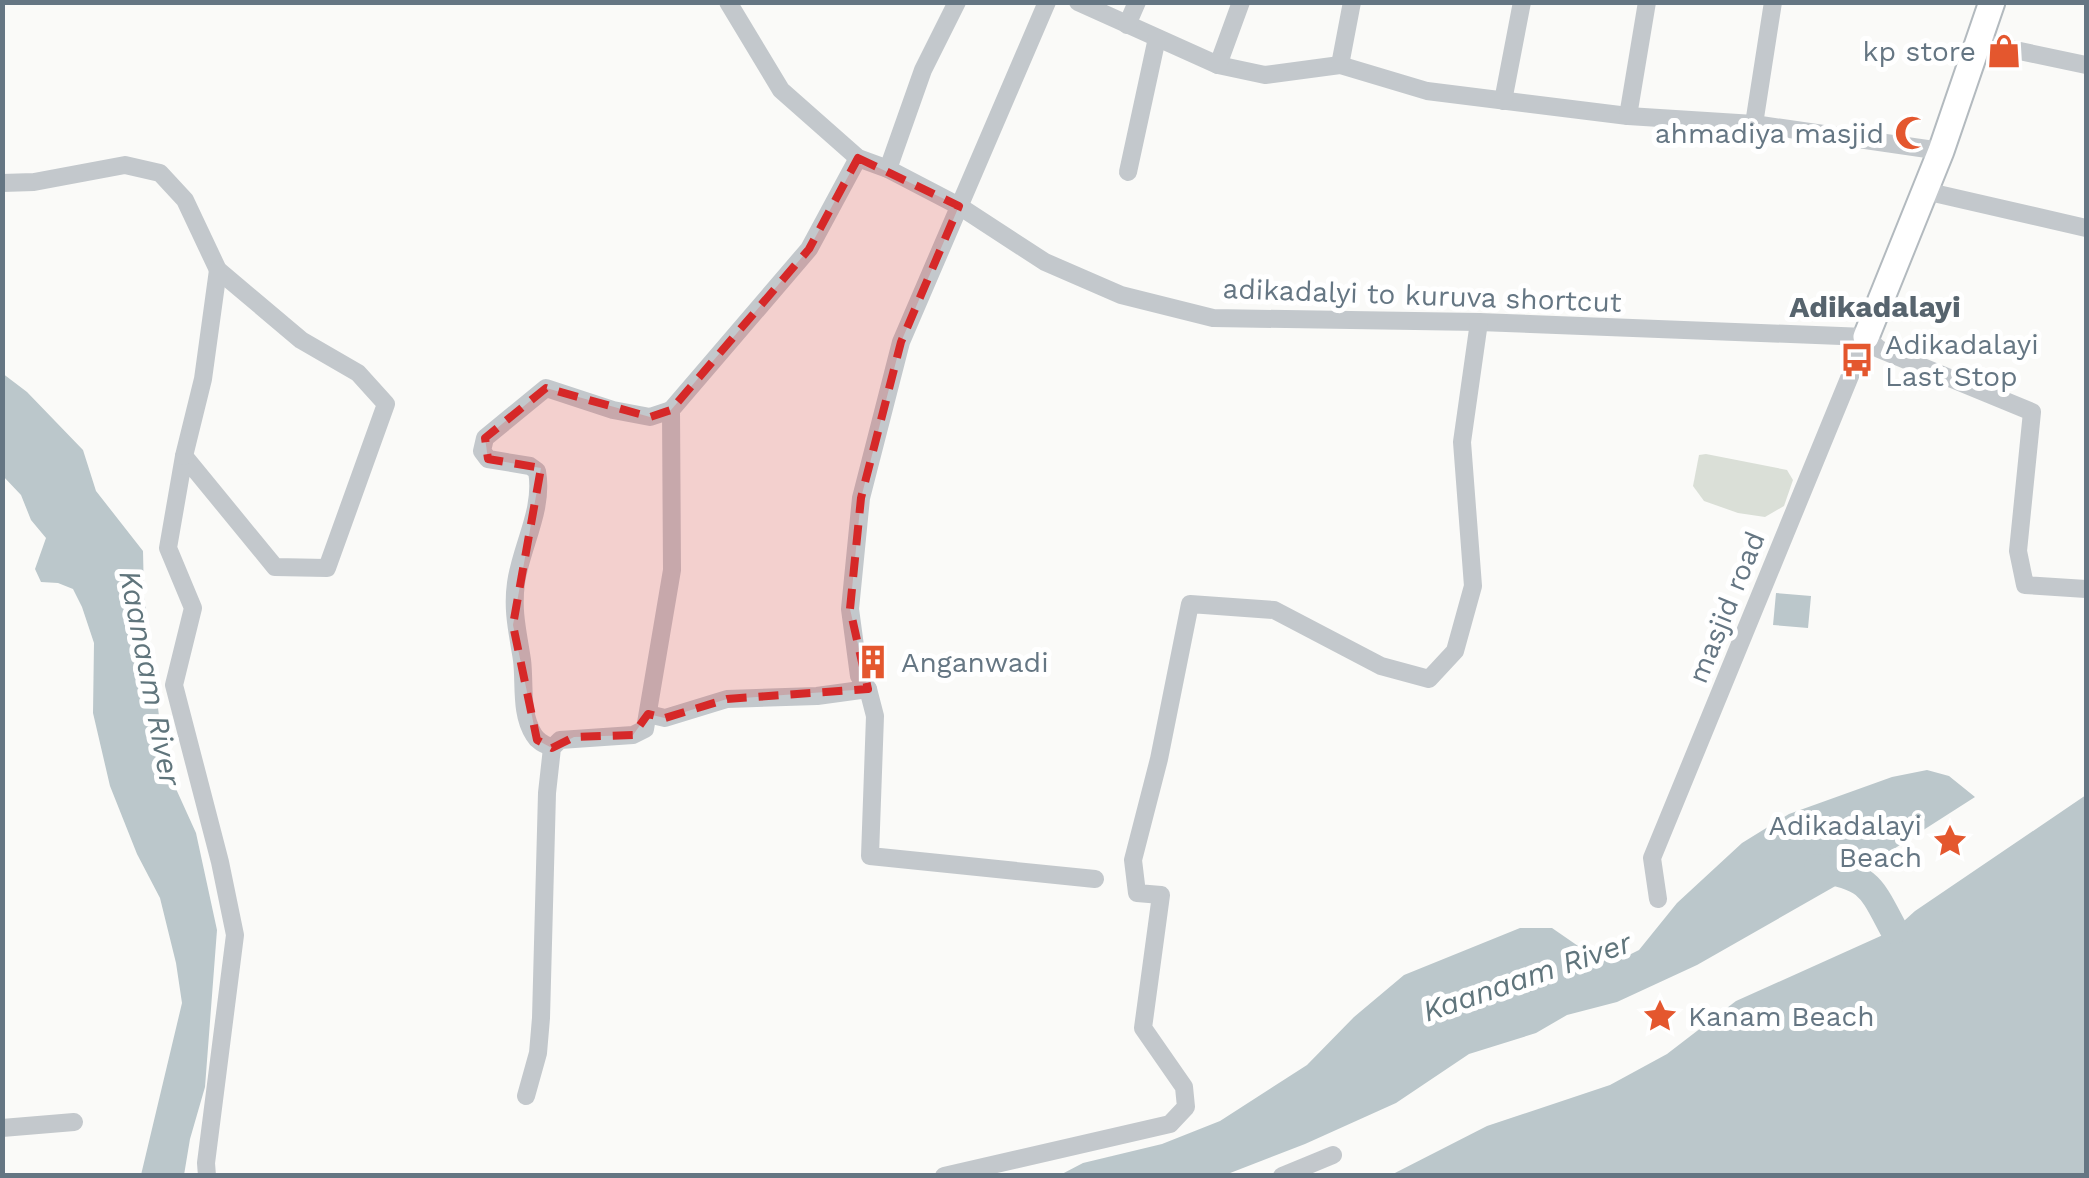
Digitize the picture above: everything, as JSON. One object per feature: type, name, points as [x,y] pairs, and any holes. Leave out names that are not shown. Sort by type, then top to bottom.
[{"type":"street","name":"adikadalyi to kuruva shortcut","points":[[728,2],[781,90],[858,158],[960,206],[1045,262],[1120,294],[1212,318],[1480,322],[1866,337]]},
{"type":"street","points":[[888,169],[922,70],[957,2]]},
{"type":"street","points":[[1047,2],[901,342],[860,498],[850,610],[858,676],[868,689],[875,716],[870,856],[1094,879]]},
{"type":"street","points":[[1078,2],[1218,65],[1265,75],[1340,66],[1428,91],[1628,116],[1754,124],[1941,151]]},
{"type":"street","points":[[1126,25],[1137,2]]},
{"type":"street","points":[[1218,65],[1240,2]]},
{"type":"street","points":[[1340,66],[1352,2]]},
{"type":"street","points":[[1503,101],[1522,2]]},
{"type":"street","points":[[1628,116],[1647,2]]},
{"type":"street","points":[[1754,124],[1773,2]]},
{"type":"street","points":[[1992,2],[1941,151],[1866,337],[1879,349],[2032,412],[2018,551],[2024,585],[2086,588]]},
{"type":"street","points":[[1128,172],[1157,38]]},
{"type":"street","points":[[1977,42],[2086,65]]},
{"type":"street","points":[[552,748],[536,740],[530,730],[514,625],[516,582],[529,541],[539,483],[537,471],[530,466],[488,459],[482,451],[485,438],[546,388],[613,410],[650,417],[671,410],[809,249],[858,158]]},
{"type":"street","points":[[2,183],[34,182],[125,166],[160,173],[185,200],[218,270],[301,340],[358,373],[386,404],[328,568],[276,566],[184,456]]},
{"type":"street","points":[[1925,191],[2086,228]]},
{"type":"street","points":[[207,1176],[235,935],[174,685],[194,608],[168,548],[203,379],[218,270]]},
{"type":"street","points":[[944,1176],[1170,1124],[1186,1107],[1184,1086],[1143,1028],[1160,894],[1137,893],[1133,860],[1160,759],[1190,604],[1274,610],[1381,666],[1429,680],[1454,650],[1472,586],[1462,442],[1480,322]]},
{"type":"street","name":"masjid road","points":[[1658,900],[1652,858],[1866,337]]},
{"type":"street","points":[[526,1096],[538,1052],[541,1018],[547,793],[552,748],[560,740],[574,737],[633,735],[645,729],[672,570],[671,410]]},
{"type":"street","points":[[648,714],[666,718],[727,699],[817,696],[868,689]]},
{"type":"street","points":[[2,1128],[74,1122]]},
{"type":"street","points":[[1282,1176],[1334,1155]]},
{"type":"highlighted area","points":[[858,158],[959,206],[901,342],[861,498],[850,609],[868,689],[727,699],[665,718],[648,714],[633,735],[574,737],[552,748],[537,740],[513,625],[541,468],[488,459],[485,438],[546,388],[650,417],[671,410],[809,249]]},
{"type":"shaded area","points":[[1699,455],[1787,470],[1793,480],[1784,506],[1765,517],[1704,501],[1693,486]]},
{"type":"water","points":[[2,373],[27,392],[83,450],[96,491],[143,551],[144,596],[162,740],[172,780],[196,833],[217,930],[205,1087],[184,1175],[141,1175],[182,1003],[176,963],[160,898],[137,854],[110,786],[93,713],[94,643],[82,607],[73,589],[41,582],[35,569],[46,538],[31,520],[21,495],[3,476]]},
{"type":"water","points":[[1776,593],[1811,596],[1808,628],[1773,625]]},
{"type":"water","points":[[1927,770],[1949,776],[1975,797],[1839,884],[1697,965],[1617,1002],[1567,1015],[1536,1033],[1469,1054],[1396,1103],[1225,1175],[1060,1175],[1083,1163],[1162,1144],[1220,1121],[1307,1065],[1354,1017],[1404,975],[1520,928],[1552,928],[1594,957],[1615,962],[1639,950],[1677,903],[1742,843],[1789,814],[1892,777]]},
{"type":"water","points":[[2086,795],[2086,1175],[1391,1175],[1487,1126],[1610,1085],[1667,1054],[1736,1001],[1894,930],[1915,911]]},
{"type":"waterway","name":"Kaanaam River","points":[[1818,868],[1859,880],[1873,893],[1894,930]]},
{"type":"place","name":"kp store","points":[[2004,51]]},
{"type":"place","name":"ahmadiya masjid","points":[[1912,133]]},
{"type":"place","name":"Adikadalayi Last Stop","points":[[1857,360]]},
{"type":"place","name":"Anganwadi","points":[[873,662]]},
{"type":"place","name":"Adikadalayi Beach","points":[[1950,841]]},
{"type":"place","name":"Kanam Beach","points":[[1660,1016]]},
{"type":"district","name":"Adikadalayi","points":[[1875,307]]}]
